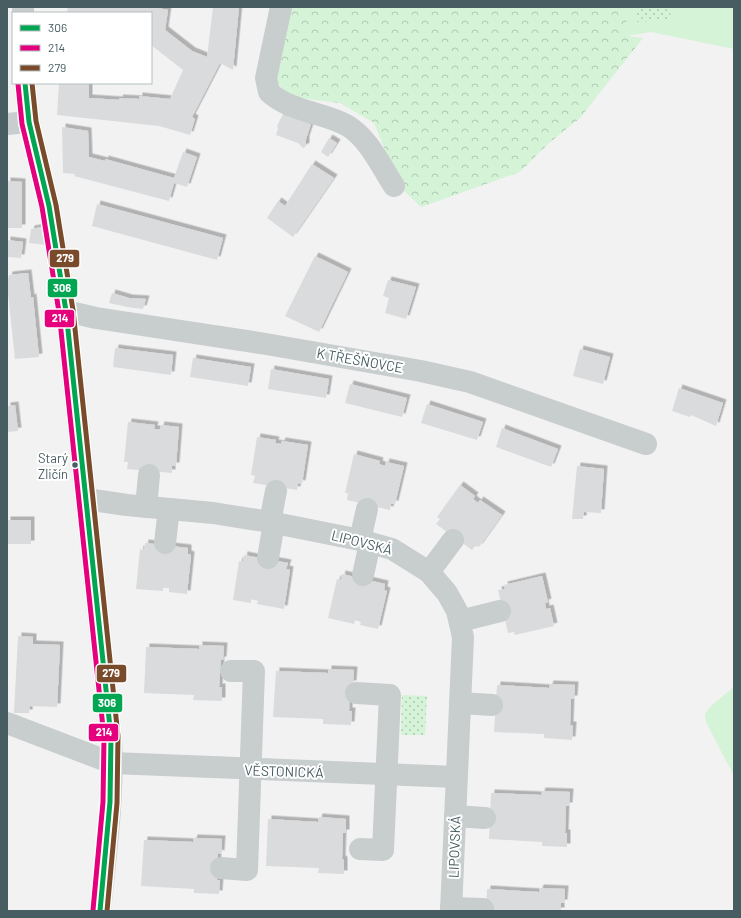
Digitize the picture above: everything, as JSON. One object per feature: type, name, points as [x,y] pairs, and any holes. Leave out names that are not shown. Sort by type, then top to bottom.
[{"type":"street","points":[[281,7],[266,78],[270,92],[286,103],[341,123],[354,130],[365,142],[394,186]]},
{"type":"street","points":[[25,84],[29,122],[49,206],[66,311],[112,763],[107,845],[100,911]]},
{"type":"street","points":[[7,124],[29,122]]},
{"type":"street","name":"K TŘEŠŇOVCE","points":[[66,311],[96,318],[266,344],[421,371],[470,382],[646,444]]},
{"type":"street","points":[[146,507],[149,475]]},
{"type":"street","points":[[268,558],[276,491]]},
{"type":"street","name":"LIPOVSKÁ","points":[[86,499],[146,507],[213,513],[365,541],[398,552],[429,572],[447,594],[460,621],[463,637],[451,909]]},
{"type":"street","points":[[165,543],[169,509]]},
{"type":"street","points":[[363,575],[367,510]]},
{"type":"street","points":[[429,572],[453,540]]},
{"type":"street","points":[[460,621],[500,611]]},
{"type":"street","points":[[221,868],[248,870],[254,672],[231,671]]},
{"type":"street","points":[[356,693],[390,695],[383,850],[360,849]]},
{"type":"street","points":[[460,703],[492,705]]},
{"type":"street","name":"VĚSTONICKÁ","points":[[7,723],[112,763],[250,770],[387,773],[456,777]]},
{"type":"street","points":[[455,816],[485,818]]},
{"type":"street","points":[[451,909],[483,909]]},
{"type":"green space","points":[[288,7],[626,7],[627,36],[643,38],[580,118],[549,143],[520,172],[421,207],[400,187],[374,123],[340,103],[291,97],[274,80]]},
{"type":"green space","points":[[626,7],[734,7],[734,49],[651,32],[627,36]]},
{"type":"green space","points":[[637,7],[670,7],[671,20],[637,22]]},
{"type":"green space","points":[[734,687],[734,776],[706,722],[705,714],[712,705]]},
{"type":"green space","points":[[402,695],[427,696],[425,735],[401,735]]},
{"type":"building","points":[[67,7],[153,7],[168,10],[165,30],[192,51],[207,57],[213,7],[239,7],[233,70],[220,63],[192,117],[195,119],[190,135],[159,126],[57,115],[59,84],[89,84],[89,98],[120,100],[119,98],[139,99],[139,96],[170,99],[183,70],[152,46],[152,12],[68,12]]},
{"type":"building","points":[[283,114],[311,124],[306,139],[306,146],[303,148],[298,143],[276,135],[278,129],[277,126]]},
{"type":"building","points":[[62,127],[88,131],[89,157],[105,161],[105,159],[174,178],[183,152],[197,157],[187,187],[174,183],[169,201],[74,176],[75,174],[63,173]]},
{"type":"building","points":[[329,138],[337,143],[328,157],[321,152]]},
{"type":"building","points":[[312,164],[334,178],[293,237],[267,218],[278,201],[285,206]]},
{"type":"building","points":[[7,181],[22,182],[22,228],[7,228]]},
{"type":"building","points":[[97,204],[223,238],[217,260],[92,226]]},
{"type":"building","points":[[42,227],[47,245],[29,243],[31,229]]},
{"type":"building","points":[[7,240],[23,242],[21,258],[7,257]]},
{"type":"building","points":[[315,256],[348,272],[319,332],[285,316]]},
{"type":"building","points":[[28,273],[31,298],[33,297],[39,357],[15,359],[7,284],[9,275]]},
{"type":"building","points":[[388,280],[416,287],[406,319],[385,313],[389,298],[383,296]]},
{"type":"building","points":[[112,293],[129,298],[146,299],[143,309],[109,303]]},
{"type":"building","points":[[115,348],[173,355],[171,375],[113,367]]},
{"type":"building","points":[[580,349],[610,357],[603,384],[573,376]]},
{"type":"building","points":[[193,358],[251,367],[248,386],[190,377]]},
{"type":"building","points":[[271,369],[329,379],[326,398],[268,389]]},
{"type":"building","points":[[350,384],[407,398],[402,417],[345,403]]},
{"type":"building","points":[[679,388],[723,403],[716,426],[691,415],[690,417],[672,411]]},
{"type":"building","points":[[427,404],[483,422],[477,440],[421,423]]},
{"type":"building","points":[[15,405],[18,431],[7,432],[7,406]]},
{"type":"building","points":[[128,422],[155,425],[154,429],[160,429],[161,425],[179,427],[176,466],[172,466],[172,473],[127,469],[128,462],[124,462]]},
{"type":"building","points":[[502,428],[558,449],[551,467],[496,447]]},
{"type":"building","points":[[257,437],[276,440],[275,443],[281,444],[282,441],[308,445],[302,484],[298,483],[297,490],[253,483],[255,476],[251,475]]},
{"type":"building","points":[[354,454],[380,461],[379,464],[385,466],[386,462],[404,466],[395,504],[391,504],[390,510],[347,500],[348,493],[345,493]]},
{"type":"building","points":[[577,466],[604,469],[601,513],[584,512],[583,519],[572,519]]},
{"type":"building","points":[[460,485],[475,496],[473,499],[478,503],[480,500],[502,515],[479,547],[476,545],[472,550],[436,524],[440,519],[437,517]]},
{"type":"building","points":[[7,520],[31,520],[31,544],[7,544]]},
{"type":"building","points":[[145,543],[188,548],[188,554],[191,555],[187,594],[169,592],[169,588],[163,588],[163,591],[136,589],[140,549],[144,550]]},
{"type":"building","points":[[244,555],[288,563],[286,569],[290,570],[284,609],[257,604],[258,601],[251,599],[251,603],[233,600],[239,561],[243,562]]},
{"type":"building","points":[[342,574],[385,584],[384,590],[387,591],[378,629],[360,625],[361,622],[355,620],[354,624],[328,618],[337,579],[341,580]]},
{"type":"building","points":[[542,576],[548,602],[545,603],[546,609],[550,608],[554,626],[515,635],[514,632],[508,633],[498,590],[505,589],[504,585]]},
{"type":"building","points":[[18,636],[33,637],[33,644],[60,645],[57,707],[30,706],[29,713],[14,713]]},
{"type":"building","points":[[199,645],[224,646],[223,660],[221,660],[219,687],[222,687],[222,701],[193,700],[194,695],[144,693],[146,647],[199,649]]},
{"type":"building","points":[[328,669],[354,670],[353,684],[350,684],[349,711],[352,711],[351,725],[323,724],[323,719],[273,717],[276,671],[328,673]]},
{"type":"building","points":[[550,684],[575,685],[574,699],[571,699],[570,725],[573,725],[572,740],[544,738],[544,734],[494,732],[497,685],[549,688]]},
{"type":"building","points":[[542,791],[570,792],[569,806],[566,806],[565,833],[567,833],[567,847],[542,846],[542,842],[489,839],[491,793],[541,795]]},
{"type":"building","points":[[319,817],[346,819],[346,833],[343,833],[342,859],[344,860],[344,874],[318,873],[319,868],[266,866],[268,819],[318,822]]},
{"type":"building","points":[[194,838],[222,839],[221,854],[218,853],[217,880],[220,880],[219,894],[194,893],[194,889],[141,886],[144,840],[193,842]]},
{"type":"building","points":[[540,888],[565,889],[564,903],[561,903],[561,911],[486,911],[487,889],[539,892]]},
{"type":"transit line","name":"214","points":[[18,84],[22,124],[42,207],[59,312],[104,737],[103,802],[93,910]]},
{"type":"transit line","name":"306","points":[[25,84],[29,122],[49,206],[66,311],[111,737],[110,802],[100,911]]},
{"type":"transit line","name":"279","points":[[32,84],[36,121],[56,205],[73,310],[118,736],[117,803],[107,911]]},
{"type":"place","name":"Starý Zličín","points":[[75,465]]}]
